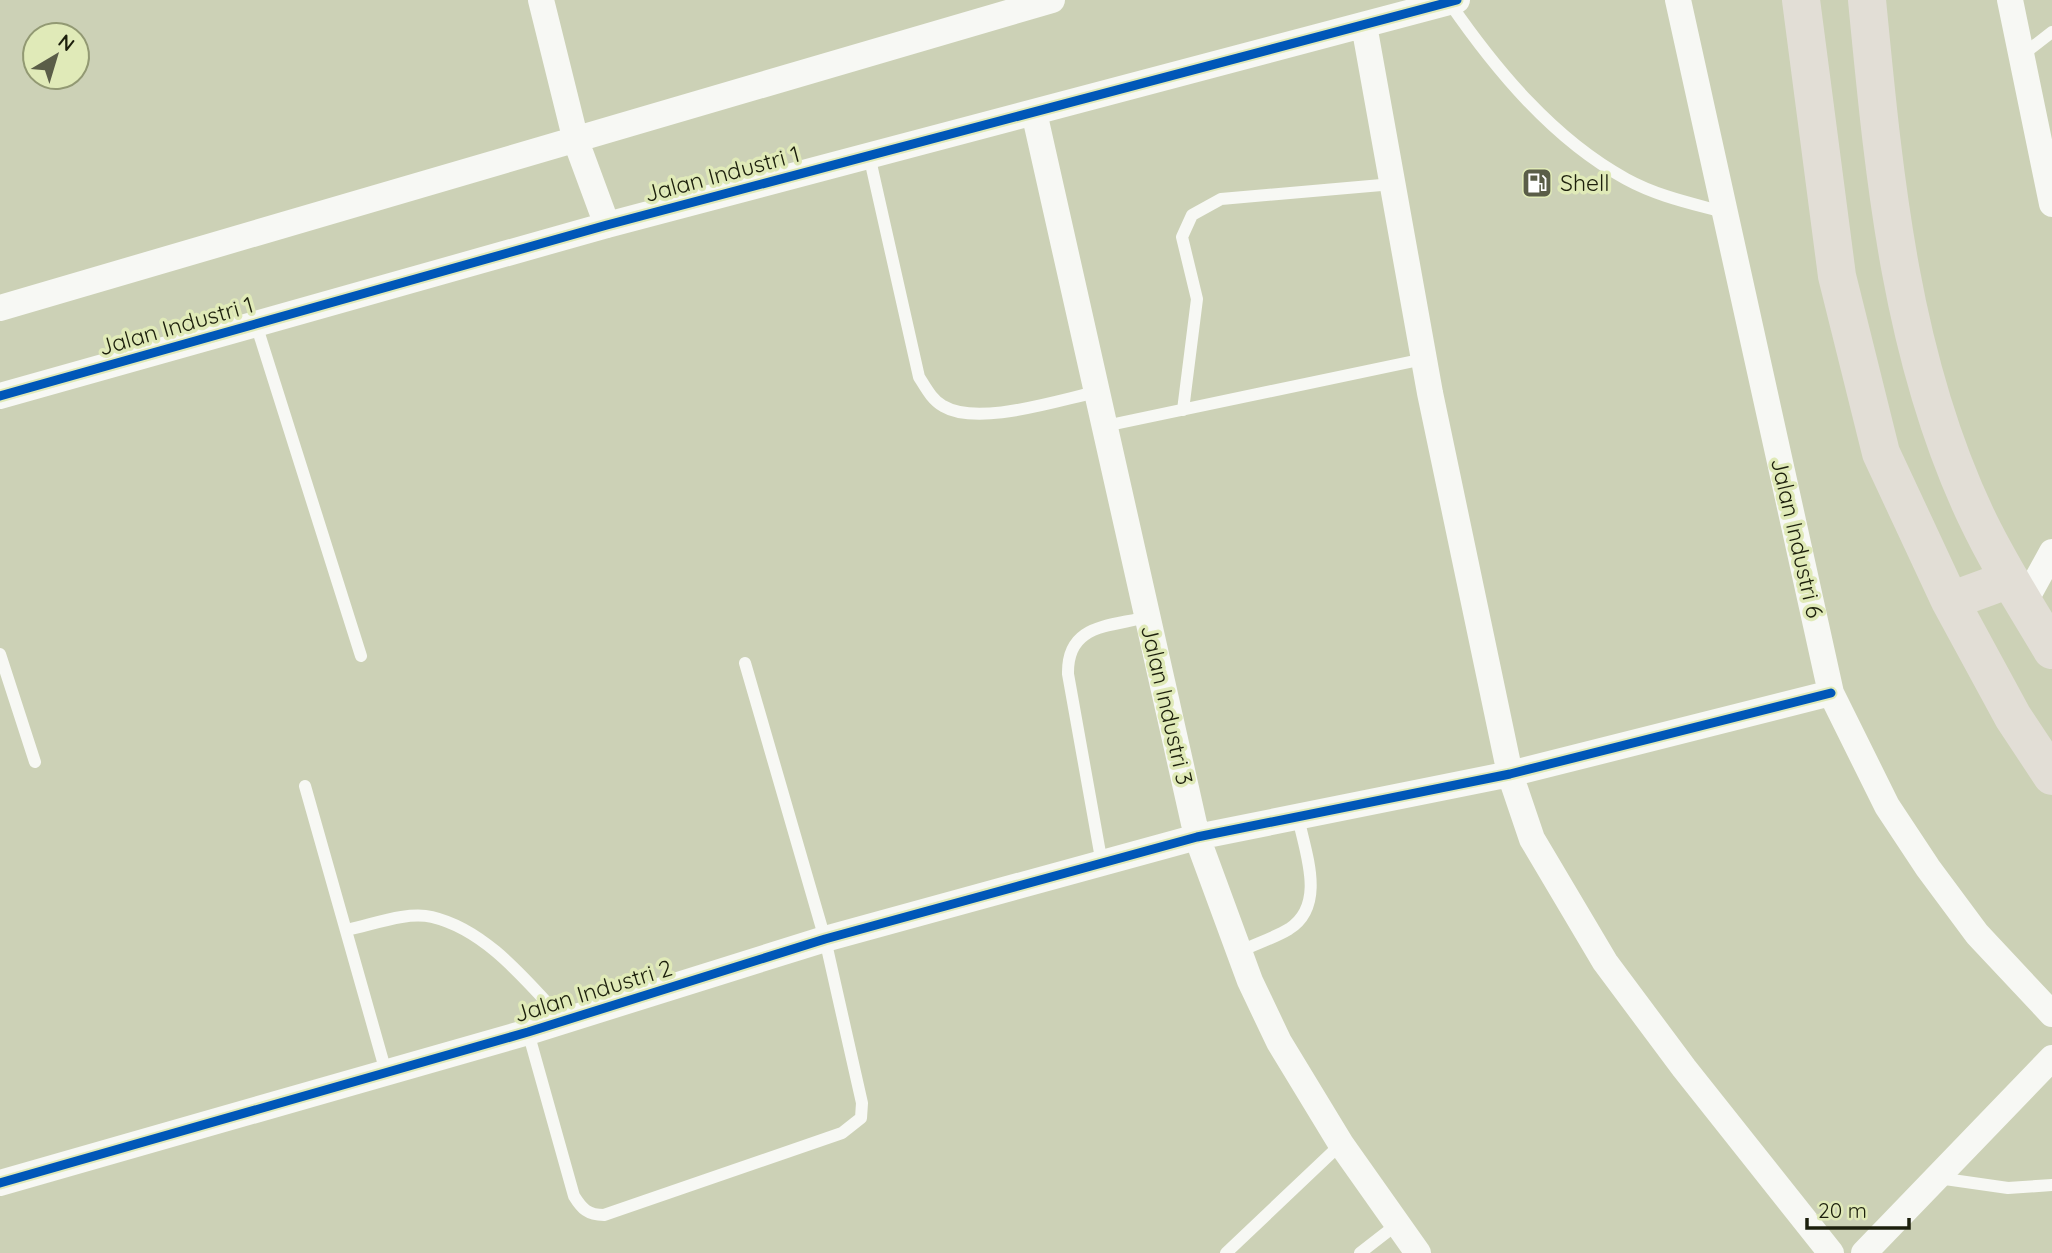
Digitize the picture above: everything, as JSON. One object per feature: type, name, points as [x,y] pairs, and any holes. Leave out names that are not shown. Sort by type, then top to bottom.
[{"type":"main road","points":[[1801,0],[1837,276],[1881,453],[1950,601],[2012,717],[2052,776]]},
{"type":"main road","points":[[1867,0],[1886,191],[1899,271],[1931,398],[1976,515],[2052,650]]},
{"type":"main road","points":[[1950,601],[2017,591]]},
{"type":"street","points":[[541,0],[576,141],[607,225]]},
{"type":"street","points":[[0,308],[1052,0]]},
{"type":"street","name":"Jalan Industri 6","points":[[1678,0],[1832,693],[1887,806],[1928,868],[1977,934],[2052,1014]]},
{"type":"street","points":[[2010,0],[2052,204]]},
{"type":"street","name":"Jalan Industri 1","points":[[0,396],[607,225],[1453,1]]},
{"type":"street","points":[[1364,25],[1424,359],[1510,775],[1532,839],[1605,962],[1684,1068],[1831,1253]]},
{"type":"street","name":"Jalan Industri 3","points":[[1034,112],[1197,837],[1239,952],[1279,1042],[1341,1144],[1418,1253]]},
{"type":"street","points":[[2017,591],[2052,552]]},
{"type":"street","name":"Jalan Industri 2","points":[[0,1183],[528,1032],[825,939],[1197,837],[1510,775],[1832,693]]},
{"type":"street","points":[[1864,1253],[2052,1058]]},
{"type":"lane","points":[[1453,1],[1480,47],[1520,92],[1584,153],[1628,180],[1669,198],[1723,212]]},
{"type":"lane","points":[[2021,56],[2052,32]]},
{"type":"lane","points":[[869,155],[919,377],[942,406],[960,413],[983,415],[1097,392]]},
{"type":"lane","points":[[1183,410],[1197,299],[1182,237],[1192,215],[1221,199],[1393,184]]},
{"type":"lane","points":[[256,324],[361,656]]},
{"type":"lane","points":[[1105,426],[1424,359]]},
{"type":"lane","points":[[1101,864],[1068,674],[1068,656],[1072,646],[1087,632],[1147,617]]},
{"type":"lane","points":[[0,653],[35,762]]},
{"type":"lane","points":[[528,1032],[574,1196],[583,1209],[593,1215],[604,1215],[842,1133],[861,1118],[862,1103],[825,939],[745,663]]},
{"type":"lane","points":[[305,786],[386,1072]]},
{"type":"lane","points":[[1239,952],[1289,929],[1303,918],[1309,908],[1312,888],[1298,817]]},
{"type":"lane","points":[[346,930],[406,918],[432,917],[464,931],[493,950],[564,1021]]},
{"type":"lane","points":[[1226,1253],[1341,1144]]},
{"type":"lane","points":[[1937,1178],[2008,1188],[2052,1185]]},
{"type":"lane","points":[[1360,1253],[1396,1225]]},
{"type":"cycle path","points":[[0,396],[607,225],[1457,0]]},
{"type":"cycle path","points":[[0,1183],[528,1032],[825,939],[1197,837],[1510,774],[1831,693]]},
{"type":"place","name":"Shell","points":[[1537,183]]}]
